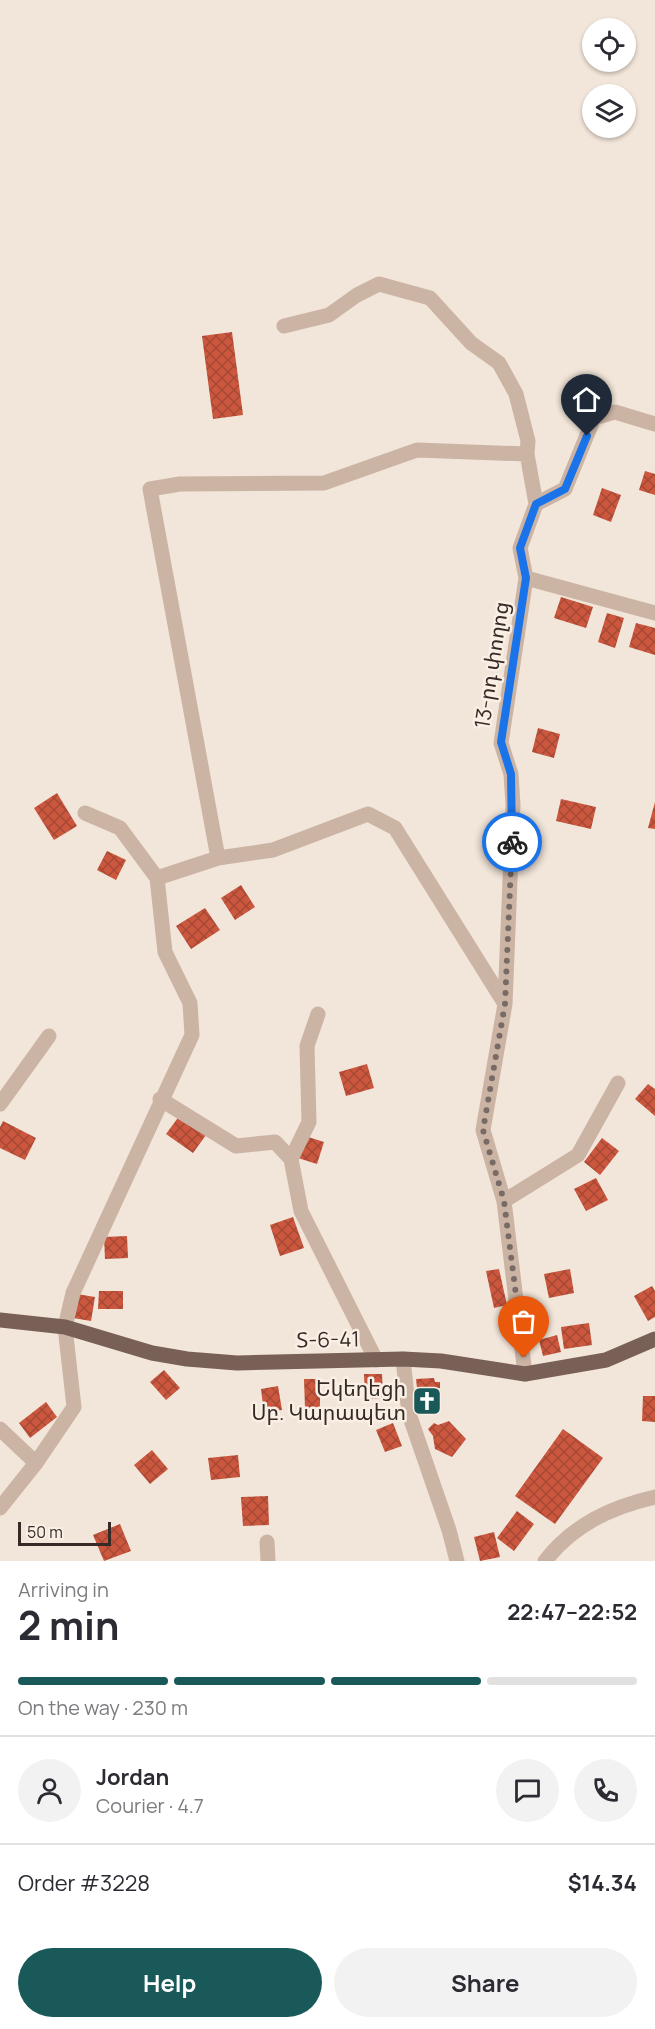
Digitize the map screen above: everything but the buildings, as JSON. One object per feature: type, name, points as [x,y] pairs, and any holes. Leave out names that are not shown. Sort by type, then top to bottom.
[{"type":"main road","name":"Տ-6-41","points":[[0,1320],[65,1327],[152,1353],[187,1359],[237,1363],[403,1359],[441,1361],[525,1374],[606,1360],[655,1339]]},
{"type":"street","name":"13-րդ փողոց","points":[[284,326],[329,315],[357,294],[379,284],[430,298],[471,343],[499,363],[516,394],[528,441],[527,453],[536,504],[520,548],[526,578],[501,742],[511,774],[513,805],[505,1004],[483,1130],[504,1201],[525,1374]]},
{"type":"street","points":[[536,504],[565,489],[594,418],[615,412],[655,424]]},
{"type":"street","points":[[218,858],[150,489],[180,484],[324,483],[417,450],[527,453]]},
{"type":"street","points":[[526,578],[655,613]]},
{"type":"street","points":[[0,1508],[36,1463],[74,1407],[65,1327],[73,1293],[104,1230],[160,1099],[192,1035],[190,1003],[165,952],[157,878],[120,828],[85,813]]},
{"type":"street","points":[[157,878],[218,858],[273,850],[368,814],[396,828],[505,1004]]},
{"type":"street","points":[[291,1160],[309,1122],[307,1046],[318,1014]]},
{"type":"street","points":[[0,1104],[49,1036]]},
{"type":"street","points":[[504,1201],[579,1155],[618,1083]]},
{"type":"street","points":[[160,1099],[236,1146],[275,1143],[291,1160],[301,1211],[376,1360]]},
{"type":"street","points":[[403,1359],[409,1414],[449,1530],[457,1561]]},
{"type":"street","points":[[0,1429],[36,1463]]},
{"type":"street","points":[[545,1561],[562,1539],[620,1505],[655,1497]]},
{"type":"street","points":[[267,1542],[268,1561]]},
{"type":"way so far","points":[[512,842],[505,1004],[483,1130],[504,1201],[524,1358]]},
{"type":"place","name":"Եկեղեցի Սբ. Կարապետ","points":[[427,1401]]},
{"type":"route","points":[[512,842],[511,774],[501,742],[526,578],[520,548],[536,504],[565,489],[587,436]]}]
